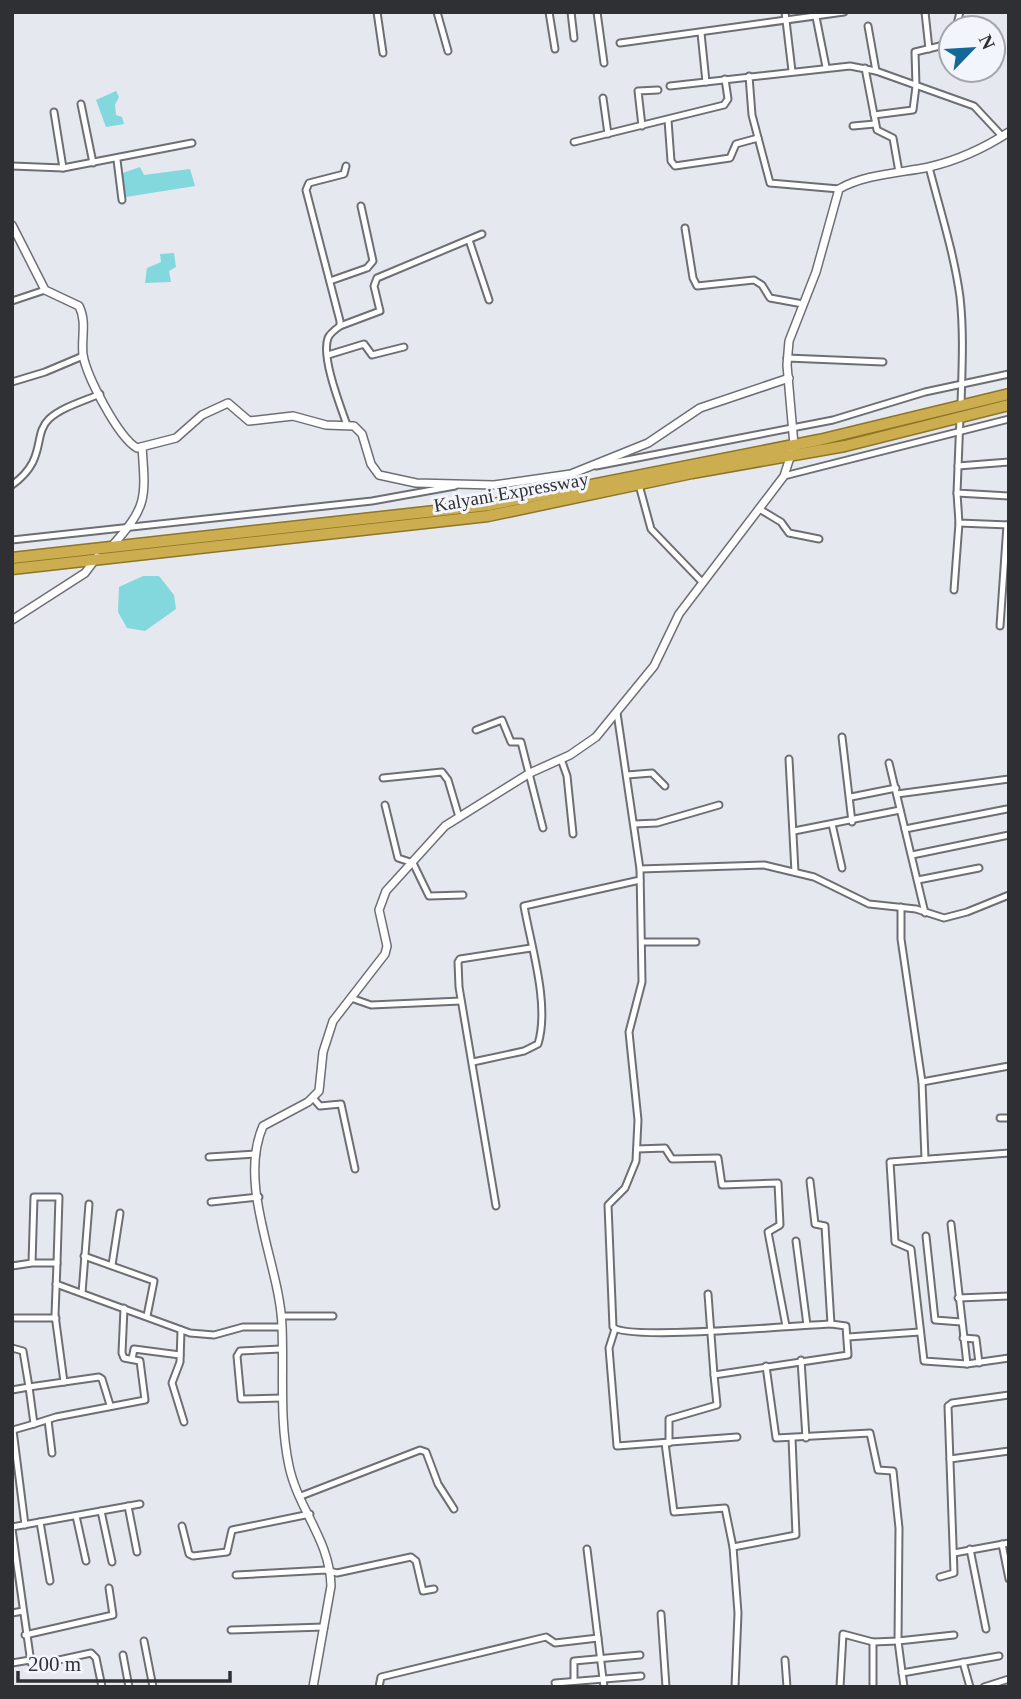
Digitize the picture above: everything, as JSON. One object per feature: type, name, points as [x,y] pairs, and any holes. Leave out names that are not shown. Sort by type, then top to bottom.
[{"type":"highway","name":"Kalyani Expressway","points":[[12,569],[488,516],[792,451],[1009,394]]},
{"type":"highway","name":"Kalyani Expressway","points":[[961,407],[1009,405]]},
{"type":"highway","name":"Kalyani Expressway","points":[[12,558],[489,505],[725,456],[792,451]]},
{"type":"street","points":[[377,12],[383,52]]},
{"type":"street","points":[[438,12],[448,51]]},
{"type":"street","points":[[549,12],[555,49]]},
{"type":"street","points":[[571,12],[574,38]]},
{"type":"street","points":[[597,12],[604,63]]},
{"type":"street","points":[[785,12],[792,71]]},
{"type":"street","points":[[620,43],[844,12]]},
{"type":"street","points":[[925,12],[929,49]]},
{"type":"street","points":[[816,17],[826,67]]},
{"type":"street","points":[[869,26],[876,71]]},
{"type":"street","points":[[701,33],[706,82]]},
{"type":"street","points":[[874,114],[913,110],[916,86],[915,52],[937,47]]},
{"type":"street","points":[[670,86],[706,82],[749,76],[826,67],[865,68],[974,106],[1005,134],[986,148],[958,159],[839,189],[774,185],[768,178],[758,138],[749,76]]},
{"type":"street","points":[[865,68],[875,124],[877,130],[894,140],[899,172]]},
{"type":"street","points":[[574,142],[724,105],[728,99],[726,79]]},
{"type":"street","points":[[642,126],[638,91],[658,90]]},
{"type":"street","points":[[603,98],[608,134]]},
{"type":"street","points":[[81,104],[93,163]]},
{"type":"street","points":[[54,112],[63,168]]},
{"type":"street","points":[[668,120],[671,161],[675,166],[730,158],[736,144],[758,138]]},
{"type":"street","points":[[853,126],[875,124]]},
{"type":"street","points":[[12,166],[63,168],[117,160],[192,143]]},
{"type":"street","points":[[117,160],[122,200]]},
{"type":"street","points":[[340,326],[306,186],[344,174],[346,166]]},
{"type":"street","points":[[929,167],[953,258],[960,298],[961,407],[957,493],[959,523],[954,590]]},
{"type":"street","points":[[313,1687],[331,1572],[325,1547],[289,1466],[282,1398],[281,1316],[259,1197],[256,1154],[263,1126],[313,1098],[321,1084],[327,1037],[333,1021],[385,954],[387,946],[379,910],[382,897],[439,832],[459,817],[530,773],[561,760],[596,737],[654,666],[679,614],[761,510],[784,476],[792,451],[793,428],[789,341],[816,272],[839,189]]},
{"type":"street","points":[[330,281],[367,268],[373,261],[361,206]]},
{"type":"street","points":[[12,225],[45,290],[79,306],[84,319],[83,356],[100,394],[129,443],[142,447],[176,438],[202,415],[226,404],[232,405],[249,421],[293,416],[327,425],[347,425],[359,429],[371,464],[379,475],[416,482],[462,485]]},
{"type":"street","points":[[685,228],[693,278],[697,286],[754,280],[762,285],[770,298],[803,304]]},
{"type":"street","points":[[347,425],[328,355],[329,335],[340,326],[380,311],[374,286],[377,278],[482,234]]},
{"type":"street","points":[[468,240],[489,300]]},
{"type":"street","points":[[12,301],[45,290]]},
{"type":"street","points":[[328,355],[365,344],[372,355],[404,347]]},
{"type":"street","points":[[12,382],[65,365],[83,356]]},
{"type":"street","points":[[788,358],[883,362]]},
{"type":"street","points":[[12,540],[372,501],[462,485],[546,479],[590,467],[857,414],[925,392],[961,388],[1009,374]]},
{"type":"street","points":[[590,467],[648,443],[700,408],[789,378]]},
{"type":"street","points":[[13,481],[34,464],[42,430],[49,419],[100,394]]},
{"type":"street","points":[[784,476],[1009,419]]},
{"type":"street","points":[[110,548],[140,512],[145,484],[142,447]]},
{"type":"street","points":[[958,466],[1009,462]]},
{"type":"street","points":[[639,485],[651,529],[702,582]]},
{"type":"street","points":[[957,493],[1009,496]]},
{"type":"street","points":[[761,510],[781,523],[789,533],[820,539]]},
{"type":"street","points":[[959,523],[1008,525],[1000,626]]},
{"type":"street","points":[[12,620],[85,573],[97,561],[97,549]]},
{"type":"street","points":[[617,713],[640,869],[642,943],[641,993],[629,1032],[638,1120],[637,1149],[629,1182],[608,1205],[611,1321],[615,1329],[622,1332],[709,1331],[844,1324],[848,1338],[848,1355],[714,1375]]},
{"type":"street","points":[[476,730],[503,721],[511,742],[521,742],[543,828]]},
{"type":"street","points":[[842,737],[852,822]]},
{"type":"street","points":[[789,759],[794,873]]},
{"type":"street","points":[[561,760],[568,781],[573,834]]},
{"type":"street","points":[[889,763],[925,913]]},
{"type":"street","points":[[383,778],[439,772],[445,774],[459,817]]},
{"type":"street","points":[[627,775],[652,773],[665,786]]},
{"type":"street","points":[[851,797],[1009,779]]},
{"type":"street","points":[[385,805],[398,858],[413,863],[429,895],[463,895]]},
{"type":"street","points":[[635,824],[657,823],[719,805]]},
{"type":"street","points":[[905,830],[1007,809]]},
{"type":"street","points":[[794,831],[852,822],[900,810]]},
{"type":"street","points":[[832,824],[842,868]]},
{"type":"street","points":[[912,855],[1009,835]]},
{"type":"street","points":[[640,869],[748,864],[814,877],[869,904],[953,917],[1009,895]]},
{"type":"street","points":[[918,880],[979,868]]},
{"type":"street","points":[[473,1062],[524,1051],[538,1044],[542,1023],[541,1004],[524,906],[640,880]]},
{"type":"street","points":[[901,907],[901,939],[922,1082],[925,1159]]},
{"type":"street","points":[[642,943],[696,942]]},
{"type":"street","points":[[496,1206],[461,1001],[458,962],[460,959],[531,947]]},
{"type":"street","points":[[351,998],[371,1005],[461,1001]]},
{"type":"street","points":[[922,1082],[1009,1066]]},
{"type":"street","points":[[313,1098],[320,1106],[341,1104],[355,1169]]},
{"type":"street","points":[[1000,1118],[1009,1118]]},
{"type":"street","points":[[637,1149],[666,1149],[672,1159],[718,1158],[722,1185],[778,1183],[780,1225],[768,1232],[786,1325]]},
{"type":"street","points":[[1009,1153],[890,1162],[895,1242],[911,1249],[926,1363],[967,1364],[1009,1358]]},
{"type":"street","points":[[209,1157],[256,1154]]},
{"type":"street","points":[[810,1181],[815,1224],[825,1224],[831,1324]]},
{"type":"street","points":[[32,1263],[36,1195],[60,1199],[56,1318],[64,1382]]},
{"type":"street","points":[[211,1202],[259,1197]]},
{"type":"street","points":[[82,1293],[89,1204]]},
{"type":"street","points":[[112,1265],[120,1213]]},
{"type":"street","points":[[951,1224],[967,1364]]},
{"type":"street","points":[[926,1236],[934,1320],[961,1322]]},
{"type":"street","points":[[796,1241],[807,1325]]},
{"type":"street","points":[[84,1256],[154,1282],[147,1316]]},
{"type":"street","points":[[12,1258],[13,1265],[57,1264]]},
{"type":"street","points":[[56,1284],[181,1330],[214,1335],[243,1327],[282,1327]]},
{"type":"street","points":[[708,1294],[717,1405],[669,1419],[667,1443],[673,1511],[725,1508],[733,1547],[738,1613],[735,1687]]},
{"type":"street","points":[[958,1298],[1009,1296]]},
{"type":"street","points":[[25,1525],[14,1454],[13,1428],[146,1398],[140,1361],[124,1358],[122,1353],[124,1308]]},
{"type":"street","points":[[281,1316],[333,1316]]},
{"type":"street","points":[[12,1318],[56,1318]]},
{"type":"street","points":[[615,1329],[609,1348],[616,1445],[737,1437]]},
{"type":"street","points":[[181,1330],[180,1355],[172,1387],[184,1422]]},
{"type":"street","points":[[848,1338],[920,1332]]},
{"type":"street","points":[[963,1338],[976,1339],[979,1363]]},
{"type":"street","points":[[12,1348],[23,1351],[34,1424]]},
{"type":"street","points":[[132,1359],[134,1349],[180,1355]]},
{"type":"street","points":[[281,1349],[240,1351],[237,1356],[241,1399],[282,1398]]},
{"type":"street","points":[[801,1360],[806,1438]]},
{"type":"street","points":[[766,1366],[775,1436],[806,1438],[870,1433],[878,1470],[893,1471],[899,1528],[898,1641],[904,1687]]},
{"type":"street","points":[[12,1390],[101,1378],[110,1405]]},
{"type":"street","points":[[940,1577],[954,1574],[949,1404],[1009,1395]]},
{"type":"street","points":[[48,1420],[52,1452]]},
{"type":"street","points":[[733,1547],[796,1535],[792,1438]]},
{"type":"street","points":[[301,1496],[420,1450],[426,1452],[439,1484],[454,1509]]},
{"type":"street","points":[[950,1459],[1009,1451]]},
{"type":"street","points":[[102,1687],[96,1658],[91,1653],[36,1665],[30,1660],[12,1528],[140,1504]]},
{"type":"street","points":[[128,1506],[137,1552]]},
{"type":"street","points":[[102,1511],[112,1562]]},
{"type":"street","points":[[182,1526],[189,1554],[193,1556],[228,1551],[232,1531],[310,1514]]},
{"type":"street","points":[[76,1516],[86,1561]]},
{"type":"street","points":[[40,1522],[50,1581]]},
{"type":"street","points":[[954,1553],[1006,1543],[1009,1579]]},
{"type":"street","points":[[587,1549],[604,1687]]},
{"type":"street","points":[[970,1549],[986,1629]]},
{"type":"street","points":[[236,1575],[331,1572],[413,1557],[424,1591],[434,1589]]},
{"type":"street","points":[[12,1587],[21,1586]]},
{"type":"street","points":[[25,1635],[113,1615],[109,1588]]},
{"type":"street","points":[[12,1613],[23,1611]]},
{"type":"street","points":[[661,1614],[666,1687]]},
{"type":"street","points":[[231,1630],[324,1627]]},
{"type":"street","points":[[840,1687],[843,1634],[873,1642],[954,1635]]},
{"type":"street","points":[[379,1687],[381,1677],[532,1640],[547,1637],[555,1643],[598,1638]]},
{"type":"street","points":[[144,1641],[153,1687]]},
{"type":"street","points":[[873,1642],[873,1687]]},
{"type":"street","points":[[123,1655],[130,1687]]},
{"type":"street","points":[[574,1681],[573,1662],[640,1655]]},
{"type":"street","points":[[902,1672],[999,1656]]},
{"type":"street","points":[[12,1663],[30,1660]]},
{"type":"street","points":[[785,1660],[787,1687]]},
{"type":"street","points":[[963,1662],[970,1687]]},
{"type":"street","points":[[555,1683],[641,1676]]},
{"type":"street","points":[[984,1687],[1009,1679]]},
{"type":"water","points":[[116,91],[119,97],[115,105],[116,115],[122,117],[124,124],[106,127],[96,100]]},
{"type":"water","points":[[140,167],[144,175],[190,169],[195,186],[126,197],[120,174]]},
{"type":"water","points":[[174,253],[176,267],[169,271],[171,282],[145,283],[147,268],[161,262],[160,254]]},
{"type":"water","points":[[143,576],[159,576],[174,595],[176,609],[145,631],[127,628],[118,612],[119,587]]}]
